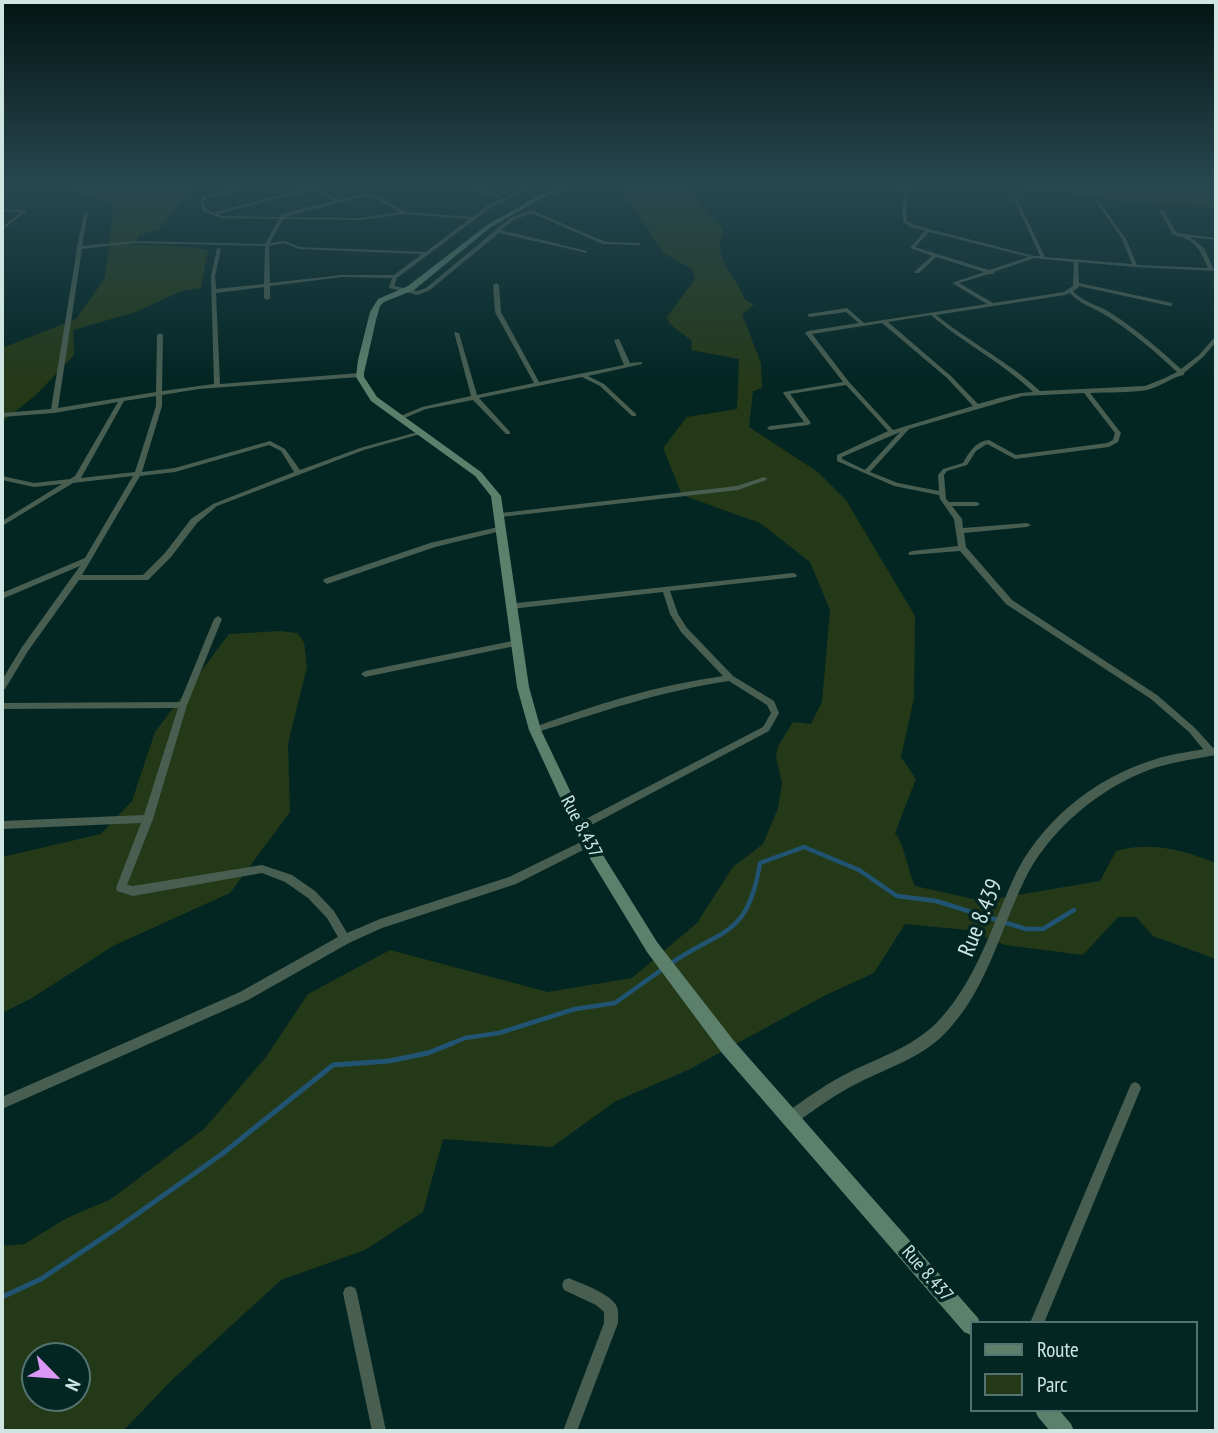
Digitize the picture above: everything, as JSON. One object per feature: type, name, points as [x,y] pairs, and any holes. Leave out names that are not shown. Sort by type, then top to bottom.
[{"type":"main road","points":[[401,290],[401,285],[447,250]]},
{"type":"main road","points":[[359,375],[374,310],[386,295],[411,288],[461,250]]},
{"type":"main road","name":"Rue 8.437","points":[[359,375],[374,399],[489,483],[496,496],[523,687],[535,730],[588,844],[667,966],[728,1047],[792,1117],[970,1324]]},
{"type":"main road","points":[[1047,1412],[1064,1431]]},
{"type":"street","points":[[54,411],[66,349],[78,250]]},
{"type":"street","points":[[217,385],[216,291],[213,275],[219,250]]},
{"type":"street","points":[[267,250],[267,298]]},
{"type":"street","points":[[347,250],[427,253]]},
{"type":"street","points":[[431,250],[395,277],[391,288],[418,293],[428,289],[475,250]]},
{"type":"street","points":[[576,250],[585,252]]},
{"type":"street","points":[[918,250],[992,273]]},
{"type":"street","points":[[1006,250],[1034,257],[1135,267],[1214,270]]},
{"type":"street","points":[[1039,250],[1042,257]]},
{"type":"street","points":[[1128,250],[1135,267]]},
{"type":"street","points":[[1202,250],[1214,270]]},
{"type":"street","points":[[918,272],[936,255]]},
{"type":"street","points":[[992,304],[955,284],[1034,257]]},
{"type":"street","points":[[892,432],[847,383],[808,333],[1071,291],[1077,284],[1076,261]]},
{"type":"street","points":[[216,291],[351,275],[395,277]]},
{"type":"street","points":[[1077,284],[1170,304]]},
{"type":"street","points":[[496,285],[498,312],[538,385]]},
{"type":"street","points":[[1071,291],[1077,299],[1101,309],[1144,340],[1182,374]]},
{"type":"street","points":[[810,315],[847,310],[863,324]]},
{"type":"street","points":[[931,313],[975,348],[1025,379],[1039,394]]},
{"type":"street","points":[[883,321],[949,377],[977,407]]},
{"type":"street","points":[[456,333],[475,398],[508,433]]},
{"type":"street","points":[[2,687],[25,649],[76,577],[138,474],[154,428],[160,393],[160,335]]},
{"type":"street","points":[[943,494],[896,485],[839,460],[839,456],[892,432],[1014,396],[1146,388],[1182,374],[1216,339]]},
{"type":"street","points":[[617,340],[628,366]]},
{"type":"street","points":[[400,418],[424,408],[640,363]]},
{"type":"street","points":[[2,415],[54,411],[217,385],[359,375]]},
{"type":"street","points":[[584,376],[601,385],[634,415]]},
{"type":"street","points":[[770,428],[808,424],[786,393],[847,383]]},
{"type":"street","points":[[1087,393],[1118,433],[1116,441],[1109,445],[1014,457],[987,441],[974,450],[965,464],[946,470],[942,475],[943,494],[958,519],[962,548],[1009,602],[1154,698],[1213,752]]},
{"type":"street","points":[[2,524],[81,474],[122,400]]},
{"type":"street","points":[[866,473],[907,428]]},
{"type":"street","points":[[76,577],[145,578],[203,511],[362,449],[421,433]]},
{"type":"street","points":[[2,478],[34,485],[138,474],[191,467],[241,449],[270,443],[283,450],[298,473]]},
{"type":"street","points":[[500,515],[726,490],[764,479]]},
{"type":"street","points":[[947,504],[977,505]]},
{"type":"street","points":[[959,531],[1027,525]]},
{"type":"street","points":[[327,581],[433,545],[502,528]]},
{"type":"street","points":[[912,553],[962,548]]},
{"type":"street","points":[[2,596],[86,560]]},
{"type":"street","points":[[511,606],[793,575]]},
{"type":"street","points":[[579,827],[766,729],[773,721],[774,708],[758,694],[730,678],[678,622],[666,590]]},
{"type":"street","points":[[218,618],[183,705],[148,819],[121,888],[133,891],[262,869],[277,872],[296,880],[334,917],[345,939]]},
{"type":"street","points":[[365,674],[517,643]]},
{"type":"street","points":[[535,730],[612,703],[687,683],[730,678]]},
{"type":"street","points":[[2,706],[183,705]]},
{"type":"street","name":"Rue 8.439","points":[[792,1117],[855,1077],[905,1057],[928,1043],[971,993],[1002,926],[1020,877],[1035,851],[1080,805],[1130,773],[1153,764],[1213,752]]},
{"type":"street","points":[[2,825],[148,819]]},
{"type":"street","points":[[2,1102],[244,996],[345,939],[380,924],[512,881],[588,844]]},
{"type":"street","points":[[1038,1321],[1135,1088]]},
{"type":"street","points":[[569,1285],[601,1300],[611,1309],[611,1323],[570,1431]]},
{"type":"street","points":[[350,1293],[379,1431]]},
{"type":"green space","points":[[108,250],[208,250],[201,288],[181,291],[136,312],[73,330],[74,355],[37,394],[2,422],[2,348],[76,319],[105,278]]},
{"type":"green space","points":[[662,250],[720,250],[723,260],[744,299],[754,305],[742,314],[761,363],[762,388],[753,391],[749,427],[818,472],[846,500],[915,616],[914,698],[901,757],[916,779],[895,833],[915,886],[982,901],[1100,881],[1116,851],[1142,847],[1167,848],[1216,863],[1216,959],[1153,936],[1136,917],[1118,917],[1083,955],[1005,945],[967,930],[905,924],[874,973],[826,995],[688,1070],[616,1101],[552,1147],[443,1139],[423,1212],[365,1250],[281,1280],[172,1380],[123,1431],[2,1431],[2,1246],[24,1244],[67,1218],[111,1199],[204,1129],[266,1057],[308,994],[390,950],[548,992],[632,978],[697,923],[733,867],[763,844],[778,808],[782,783],[776,757],[778,746],[793,722],[811,724],[822,702],[830,610],[810,562],[760,523],[682,495],[663,448],[687,417],[737,409],[739,359],[691,350],[692,341],[670,324],[667,317],[695,279],[692,269]]},
{"type":"green space","points":[[280,631],[297,633],[304,642],[307,667],[288,744],[290,812],[230,893],[113,946],[32,998],[2,1013],[2,857],[101,834],[132,801],[155,732],[229,634]]},
{"type":"waterway","points":[[670,964],[718,936],[740,918],[755,887],[760,863],[804,847],[859,870],[897,896],[936,901],[1026,929],[1043,929],[1074,910]]},
{"type":"waterway","points":[[448,1045],[465,1038],[499,1033],[575,1009],[615,1003],[664,968]]},
{"type":"waterway","points":[[448,1045],[453,1043]]},
{"type":"waterway","points":[[2,1297],[41,1279],[113,1231],[222,1154],[333,1065],[389,1061],[428,1053],[448,1045]]}]
